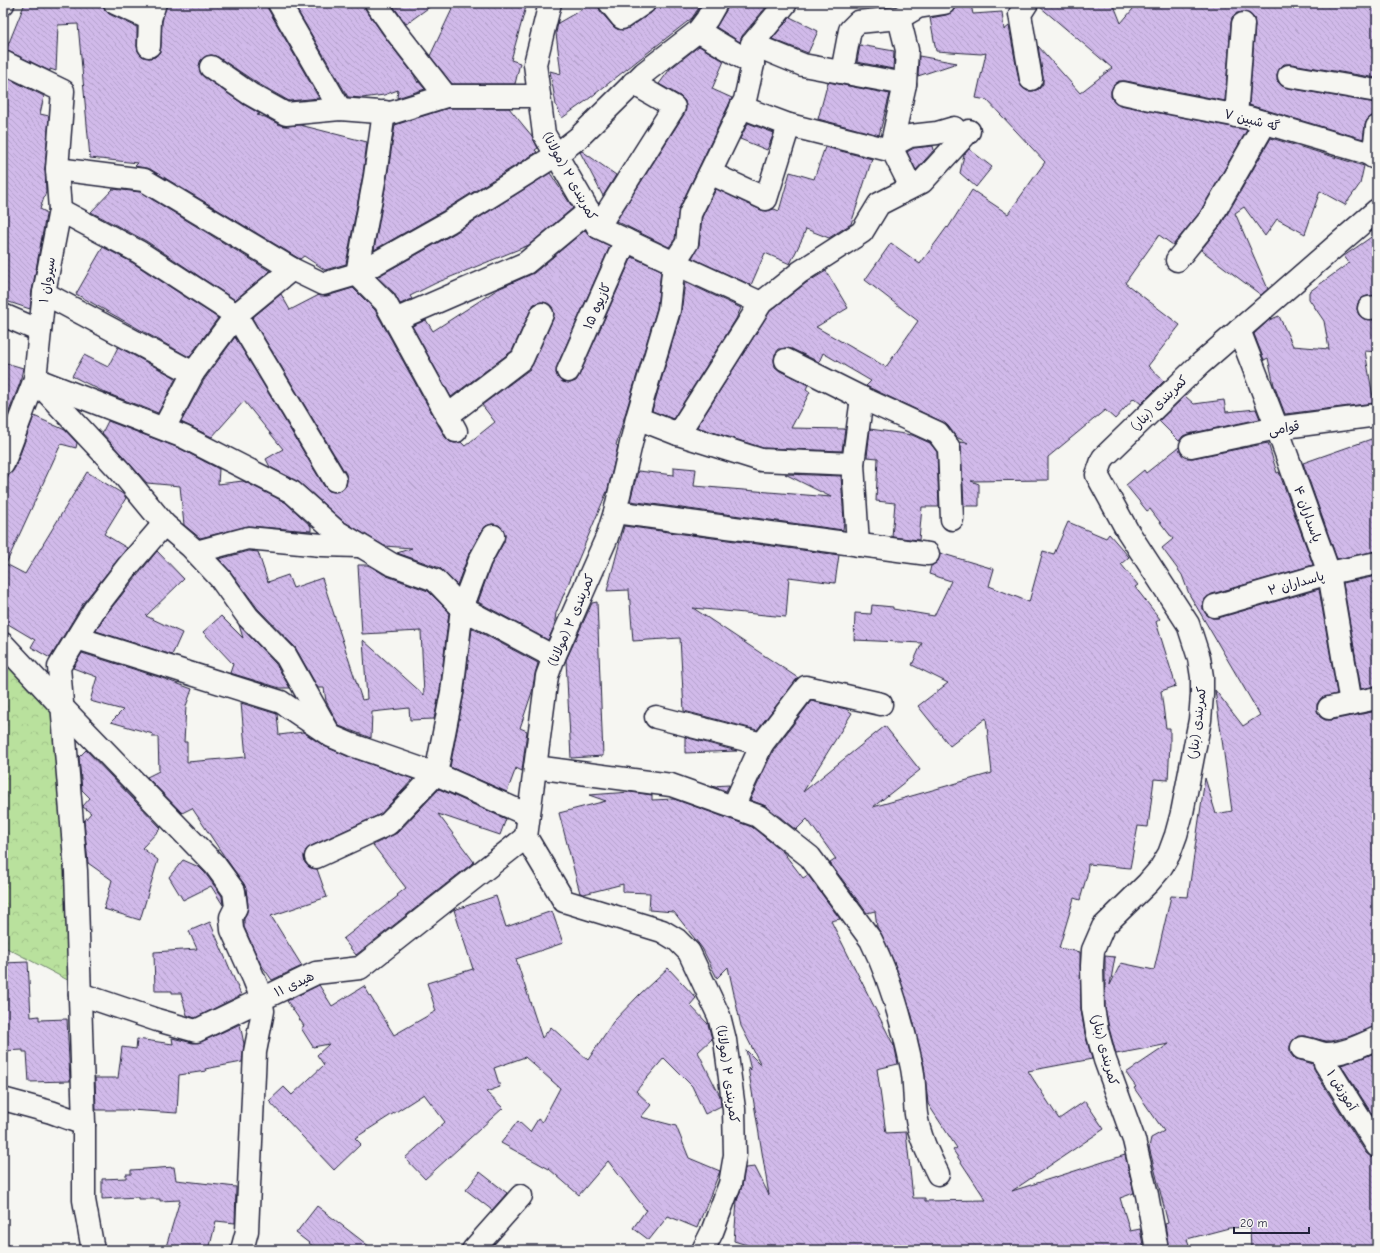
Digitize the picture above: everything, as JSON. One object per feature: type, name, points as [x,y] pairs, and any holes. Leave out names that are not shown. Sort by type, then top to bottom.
[{"type":"street","points":[[115,3],[153,11],[148,46]]},
{"type":"street","points":[[279,3],[340,109]]},
{"type":"street","points":[[376,3],[397,33],[446,96]]},
{"type":"street","points":[[610,3],[622,18],[644,3]]},
{"type":"street","points":[[57,169],[144,180],[292,269],[323,284],[357,274],[449,222],[556,155],[578,138],[632,83],[698,30],[707,19],[716,3]]},
{"type":"street","points":[[761,303],[674,263],[687,243],[690,214],[745,100],[752,54],[786,3]]},
{"type":"street","points":[[842,72],[850,30],[858,22],[899,18],[918,7],[944,3]]},
{"type":"street","points":[[1027,3],[1020,14],[1031,79]]},
{"type":"street","name":"کمربندی ۲ (مولانا)","points":[[552,4],[535,64],[544,134],[594,219],[626,240],[674,263],[669,310],[637,418],[615,512],[607,538],[547,676],[526,836],[564,901],[662,931],[677,940],[689,952],[716,1009],[725,1040],[734,1109],[736,1155],[730,1184],[712,1232],[703,1250]]},
{"type":"street","points":[[899,18],[907,50],[905,84],[891,147],[911,187]]},
{"type":"street","points":[[1236,116],[1243,24]]},
{"type":"street","points":[[698,30],[752,54],[905,84]]},
{"type":"street","name":"سیروان ۱","points":[[3,62],[62,91],[57,169],[60,210],[44,293],[35,379],[3,464]]},
{"type":"street","points":[[211,67],[250,94],[286,114],[340,109],[391,113],[446,96],[539,96]]},
{"type":"street","points":[[1289,76],[1377,91]]},
{"type":"street","points":[[395,320],[526,263],[594,219],[674,107],[632,83]]},
{"type":"street","name":"گه شبین ۷","points":[[1123,93],[1263,122],[1364,152],[1375,158]]},
{"type":"street","points":[[678,434],[761,303],[800,272],[862,232],[879,204],[922,182],[962,130],[910,136],[885,149],[788,125],[741,107]]},
{"type":"street","points":[[357,274],[375,176],[384,112]]},
{"type":"street","points":[[1177,260],[1210,219],[1260,132],[1263,122]]},
{"type":"street","points":[[710,173],[766,199],[788,125]]},
{"type":"street","points":[[1375,158],[1377,127]]},
{"type":"street","points":[[60,210],[139,252],[236,315],[335,480]]},
{"type":"street","name":"کمربندی (بنار)","points":[[1157,1250],[1147,1195],[1134,1140],[1105,1060],[1097,1031],[1093,1008],[1093,950],[1103,927],[1148,883],[1160,869],[1169,854],[1182,813],[1197,735],[1202,695],[1202,677],[1199,658],[1188,624],[1127,530],[1098,475],[1103,458],[1199,365],[1377,210]]},
{"type":"street","name":"کازیوه ۱۵","points":[[568,371],[626,240]]},
{"type":"street","points":[[164,428],[193,373],[236,315],[292,269]]},
{"type":"street","points":[[357,274],[385,302],[451,423],[522,359],[542,314]]},
{"type":"street","points":[[44,293],[193,373]]},
{"type":"street","points":[[3,315],[40,331]]},
{"type":"street","name":"پاسداران ۴","points":[[1239,330],[1278,428],[1329,573],[1351,704]]},
{"type":"street","points":[[786,360],[862,398],[938,433],[949,448],[952,519]]},
{"type":"street","points":[[35,379],[184,436],[292,492],[336,532],[391,564],[435,580],[462,608],[554,657]]},
{"type":"street","points":[[35,379],[121,472],[164,524],[196,552],[220,578],[248,617],[286,656],[331,736]]},
{"type":"street","points":[[858,545],[853,464],[862,398]]},
{"type":"street","name":"قوامی","points":[[1191,446],[1278,428],[1377,415]]},
{"type":"street","points":[[637,418],[678,434],[761,460],[853,464]]},
{"type":"street","points":[[615,512],[928,554]]},
{"type":"street","points":[[93,1250],[84,1200],[84,1124],[76,871],[59,667],[94,610],[128,566],[164,524]]},
{"type":"street","points":[[316,857],[388,824],[436,774],[452,692],[462,608],[480,560],[493,536]]},
{"type":"street","points":[[196,552],[248,538],[322,545],[360,546]]},
{"type":"street","name":"پاسداران ۲","points":[[1215,606],[1329,573],[1377,563]]},
{"type":"street","points":[[76,638],[281,702],[331,736],[352,745],[436,774],[528,815]]},
{"type":"street","points":[[3,644],[215,865],[234,892],[236,907],[231,917],[232,930],[254,979],[263,1011],[255,1052],[247,1231],[242,1250]]},
{"type":"street","points":[[734,807],[762,744],[806,686],[881,704]]},
{"type":"street","points":[[1329,708],[1377,698]]},
{"type":"street","points":[[656,717],[762,744]]},
{"type":"street","points":[[535,767],[672,785],[758,816],[810,857],[871,940],[877,952],[892,991],[904,1029],[912,1071],[919,1131],[925,1148],[938,1174]]},
{"type":"street","name":"هیدی ۱۱","points":[[80,994],[157,1020],[196,1031],[316,973],[360,968],[526,836]]},
{"type":"street","points":[[1302,1048],[1326,1054],[1361,1046],[1377,1038]]},
{"type":"street","name":"آموزش ۱","points":[[1326,1054],[1325,1063],[1377,1146]]},
{"type":"street","points":[[3,1099],[51,1112],[84,1124]]},
{"type":"street","points":[[473,1250],[521,1196]]},
{"type":"green space","points":[[3,656],[62,719],[79,986],[3,946]]},
{"type":"building","points":[[25,3],[103,3],[105,10],[109,14],[137,27],[138,51],[142,56],[149,58],[155,57],[160,52],[162,21],[167,3],[267,3],[268,9],[319,98],[289,101],[257,83],[218,57],[212,55],[206,56],[201,60],[199,66],[200,72],[204,77],[260,114],[257,115],[265,117],[280,125],[300,125],[367,142],[363,174],[346,264],[325,270],[304,256],[300,259],[150,169],[135,166],[138,163],[90,158],[78,24],[58,25],[56,71],[50,69],[50,71],[6,50]]},
{"type":"building","points":[[293,3],[364,3],[366,10],[387,40],[414,75],[418,83],[418,81],[425,89],[397,98],[398,90],[384,95],[362,98],[348,97]]},
{"type":"building","points":[[391,3],[435,3],[406,24]]},
{"type":"building","points":[[455,3],[527,3],[511,60],[520,63],[515,84],[452,84],[430,56]]},
{"type":"building","points":[[593,3],[598,3],[600,11],[613,26],[617,29],[623,30],[629,28],[651,13],[655,9],[656,3],[702,3],[692,18],[562,118],[556,105],[550,71],[561,74],[556,33],[558,23]]},
{"type":"building","points":[[728,3],[761,3],[767,6],[742,36],[740,42],[716,27],[727,9]]},
{"type":"building","points":[[1039,3],[1113,3],[1121,23],[1138,3],[1377,3],[1377,78],[1291,64],[1284,64],[1277,74],[1277,81],[1287,88],[1376,103],[1373,115],[1367,120],[1363,139],[1249,105],[1255,25],[1254,18],[1250,14],[1244,12],[1237,13],[1232,17],[1225,101],[1126,81],[1119,81],[1114,85],[1111,91],[1111,97],[1120,105],[1247,130],[1200,212],[1173,245],[1159,235],[1125,283],[1180,325],[1148,366],[1164,381],[1141,404],[1134,398],[1115,419],[1105,410],[1048,457],[1048,480],[971,481],[979,484],[979,506],[964,506],[960,442],[968,443],[956,437],[943,422],[866,386],[871,381],[823,353],[819,362],[792,349],[779,349],[775,354],[775,367],[808,385],[806,389],[810,392],[791,428],[845,429],[842,451],[763,448],[697,427],[770,311],[806,283],[826,271],[848,308],[816,327],[886,367],[918,321],[865,280],[891,243],[920,264],[947,227],[948,228],[972,190],[1008,214],[1045,162],[987,100],[976,98],[986,53],[936,51],[930,18],[946,15],[952,12],[956,7],[971,5],[973,14],[1002,12],[1004,30],[1009,26],[1019,81],[1022,87],[1027,91],[1033,91],[1039,89],[1043,84],[1038,46],[1080,93],[1112,68],[1039,6]]},
{"type":"building","points":[[790,17],[818,31],[808,53],[772,39]]},
{"type":"building","points":[[860,45],[894,51],[893,69],[857,62]]},
{"type":"building","points":[[699,46],[724,61],[712,89],[732,98],[679,209],[675,239],[669,247],[616,221],[685,113],[685,101],[680,96],[659,84],[670,69]]},
{"type":"building","points":[[919,56],[957,63],[918,76]]},
{"type":"building","points":[[3,76],[44,96],[40,114],[49,116],[45,168],[46,192],[40,209],[46,212],[46,215],[30,309],[3,300]]},
{"type":"building","points":[[828,82],[890,94],[879,135],[818,119]]},
{"type":"building","points":[[448,108],[509,108],[532,136],[538,148],[535,150],[537,152],[443,211],[374,250],[395,125]]},
{"type":"building","points":[[748,123],[774,133],[767,150],[740,139]]},
{"type":"building","points":[[1271,138],[1364,166],[1360,184],[1345,205],[1320,191],[1305,234],[1277,219],[1265,236],[1244,207],[1235,213],[1268,289],[1261,295],[1201,250],[1221,225]]},
{"type":"building","points":[[933,146],[934,150],[916,170],[907,152],[914,148]]},
{"type":"building","points":[[825,147],[872,159],[851,224],[829,238],[806,229],[790,264],[765,253],[751,285],[692,258],[699,245],[702,217],[716,189],[761,210],[767,211],[774,209],[779,211],[790,172],[814,179]]},
{"type":"building","points":[[969,149],[992,167],[976,187],[960,173],[964,155]]},
{"type":"building","points":[[582,151],[616,175],[603,196],[580,152]]},
{"type":"building","points":[[550,173],[573,208],[529,245],[436,283],[410,296],[412,299],[400,304],[394,293],[377,277],[455,233]]},
{"type":"building","points":[[113,189],[140,192],[270,271],[235,300],[146,241],[91,212]]},
{"type":"building","points":[[585,230],[591,237],[610,246],[557,366],[556,373],[558,378],[563,382],[570,383],[576,381],[579,376],[632,257],[661,270],[657,308],[616,445],[618,446],[608,489],[556,613],[554,627],[548,640],[478,602],[491,565],[504,542],[505,535],[503,529],[499,525],[492,524],[486,526],[482,530],[469,554],[457,585],[440,568],[397,553],[412,548],[384,546],[343,521],[300,483],[270,467],[266,459],[283,449],[244,401],[212,437],[181,422],[204,380],[235,337],[324,486],[329,491],[335,492],[342,490],[346,486],[346,474],[252,318],[281,294],[290,310],[319,295],[327,296],[353,288],[375,310],[445,437],[450,442],[461,442],[465,446],[495,422],[482,405],[530,369],[553,319],[554,313],[552,307],[547,303],[541,302],[534,304],[512,351],[451,397],[412,326],[426,320],[433,331],[498,289],[534,273]]},
{"type":"building","points":[[1377,233],[1377,295],[1362,298],[1358,303],[1357,309],[1359,315],[1364,319],[1377,320],[1377,352],[1365,351],[1374,403],[1285,414],[1274,385],[1268,358],[1264,360],[1254,334],[1269,320],[1279,316],[1293,346],[1329,349],[1324,321],[1309,299],[1309,292],[1349,263],[1344,256]]},
{"type":"building","points":[[103,247],[133,263],[218,318],[189,357],[76,294]]},
{"type":"building","points":[[685,282],[741,308],[736,319],[673,419],[652,411],[681,313]]},
{"type":"building","points":[[118,347],[176,378],[158,413],[106,393],[72,376],[84,355],[108,367]]},
{"type":"building","points":[[3,362],[23,368],[20,383],[3,427]]},
{"type":"building","points":[[1185,396],[1194,404],[1224,400],[1226,412],[1256,409],[1260,419],[1188,434],[1183,436],[1179,441],[1159,421]]},
{"type":"building","points":[[34,416],[65,430],[77,443],[76,448],[61,444],[6,564],[25,574],[87,472],[123,494],[126,498],[104,534],[127,548],[84,602],[50,658],[31,647],[35,640],[3,621],[3,487],[9,475],[15,468]]},
{"type":"building","points":[[108,421],[179,448],[219,469],[218,484],[243,481],[285,502],[311,526],[311,531],[249,526],[200,538],[184,525],[180,486],[147,483],[102,433]]},
{"type":"building","points":[[870,429],[912,435],[930,443],[937,452],[939,507],[922,507],[919,540],[892,537],[895,503],[876,501],[878,458],[867,457]]},
{"type":"building","points":[[1377,437],[1377,551],[1337,559],[1303,463]]},
{"type":"building","points":[[1268,443],[1277,473],[1279,472],[1313,565],[1212,594],[1206,598],[1203,603],[1203,609],[1207,615],[1212,618],[1218,618],[1319,589],[1337,694],[1321,698],[1317,704],[1317,711],[1320,717],[1325,720],[1331,720],[1377,711],[1377,1026],[1348,1037],[1331,1041],[1298,1036],[1293,1040],[1290,1046],[1290,1053],[1294,1058],[1313,1064],[1314,1070],[1366,1153],[1371,1157],[1377,1158],[1377,1250],[1251,1250],[1250,1227],[1229,1228],[1187,1239],[1191,1250],[1169,1250],[1165,1224],[1168,1223],[1149,1147],[1151,1138],[1164,1131],[1134,1088],[1136,1087],[1126,1073],[1169,1044],[1116,1054],[1105,1007],[1105,956],[1115,957],[1110,985],[1121,963],[1154,970],[1171,896],[1188,897],[1205,778],[1216,814],[1232,811],[1215,690],[1243,726],[1260,715],[1189,594],[1182,575],[1162,548],[1173,539],[1150,509],[1147,511],[1126,485],[1144,470],[1146,473],[1179,447],[1182,455],[1187,458],[1193,458]]},
{"type":"building","points":[[674,467],[696,469],[694,486],[831,497],[785,474],[841,476],[844,521],[843,530],[630,501],[638,471],[674,475]]},
{"type":"building","points":[[1068,522],[1106,538],[1109,534],[1129,557],[1121,564],[1138,585],[1135,587],[1160,619],[1156,622],[1176,686],[1161,691],[1166,728],[1170,728],[1168,780],[1154,779],[1148,827],[1138,826],[1130,868],[1088,864],[1087,875],[1080,900],[1074,898],[1059,948],[1080,952],[1081,1010],[1085,1034],[1092,1059],[1028,1071],[1059,1119],[1085,1101],[1104,1129],[1012,1191],[1125,1155],[1134,1193],[1120,1198],[1130,1231],[1140,1229],[1144,1250],[763,1250],[734,1241],[737,1201],[742,1186],[745,1168],[755,1167],[769,1195],[748,1067],[751,1070],[746,1050],[761,1065],[741,1026],[728,967],[717,978],[702,948],[674,912],[649,910],[650,893],[623,892],[623,884],[584,894],[580,893],[559,813],[606,801],[589,795],[630,792],[652,795],[652,800],[674,799],[752,827],[783,852],[803,878],[808,875],[840,919],[831,921],[894,1046],[894,1043],[898,1064],[877,1069],[886,1133],[906,1132],[913,1198],[925,1198],[925,1201],[986,1200],[953,1150],[957,1148],[928,1104],[924,1066],[912,1016],[896,967],[877,927],[875,911],[867,913],[830,863],[836,859],[807,819],[796,830],[766,806],[750,800],[773,751],[811,701],[846,709],[852,713],[803,792],[885,726],[920,770],[873,807],[992,773],[986,718],[950,746],[918,706],[948,683],[912,665],[922,643],[854,640],[855,613],[871,614],[872,605],[893,607],[893,609],[934,616],[951,581],[929,574],[931,566],[938,561],[940,553],[994,569],[989,586],[1029,602],[1043,551],[1054,554]]},
{"type":"building","points":[[624,526],[839,555],[835,583],[789,577],[786,617],[693,608],[798,678],[757,730],[684,711],[680,638],[633,641],[629,590],[607,591]]},
{"type":"building","points":[[157,551],[184,579],[146,616],[182,633],[172,655],[96,631],[104,617]]},
{"type":"building","points":[[249,551],[258,552],[268,582],[288,575],[293,588],[322,578],[362,700],[367,699],[363,640],[424,695],[421,631],[362,634],[358,565],[368,565],[387,576],[428,591],[449,612],[440,690],[434,719],[410,720],[409,708],[372,712],[371,738],[339,726],[326,701],[324,688],[318,688],[295,647],[258,609],[230,571],[219,559]]},
{"type":"building","points":[[1377,576],[1377,686],[1361,689],[1343,583]]},
{"type":"building","points":[[597,602],[603,756],[571,758],[566,660],[592,603]]},
{"type":"building","points":[[221,616],[243,638],[239,625],[276,664],[290,688],[280,688],[230,673],[233,664],[203,632]]},
{"type":"building","points":[[472,628],[538,663],[532,692],[520,728],[527,731],[522,771],[516,768],[507,792],[450,767],[464,694]]},
{"type":"building","points":[[82,653],[192,689],[186,706],[184,742],[187,742],[187,762],[246,757],[241,703],[277,714],[279,735],[303,732],[324,746],[347,756],[413,779],[381,814],[311,846],[306,850],[304,856],[305,863],[309,867],[317,869],[327,897],[271,916],[302,966],[272,980],[260,963],[244,927],[244,919],[248,905],[244,884],[192,808],[182,813],[147,777],[159,771],[158,737],[153,737],[153,734],[111,722],[123,710],[90,701],[97,677],[73,668]]},
{"type":"building","points":[[685,737],[737,751],[685,753]]},
{"type":"building","points":[[86,750],[161,828],[142,848],[158,860],[140,920],[104,909],[112,880],[88,863],[84,821],[91,813],[83,806],[90,798],[82,790],[79,757]]},
{"type":"building","points":[[729,785],[726,791],[712,786]]},
{"type":"building","points":[[439,789],[506,819],[500,835],[438,814],[474,862],[356,955],[343,939],[406,888],[373,845],[397,833]]},
{"type":"building","points":[[183,860],[199,867],[205,873],[222,896],[223,905],[211,886],[183,900],[169,877]]},
{"type":"building","points":[[496,896],[506,927],[552,911],[563,943],[516,959],[542,1038],[551,1027],[588,1060],[613,1022],[668,968],[696,998],[690,1005],[708,1024],[712,1039],[698,1052],[720,1096],[721,1106],[705,1114],[692,1086],[664,1058],[636,1091],[651,1105],[641,1117],[676,1126],[689,1158],[720,1171],[697,1228],[668,1216],[649,1240],[633,1228],[646,1210],[608,1161],[579,1195],[549,1169],[501,1143],[518,1121],[530,1132],[538,1119],[542,1122],[560,1088],[525,1057],[494,1068],[500,1087],[486,1092],[503,1108],[425,1179],[405,1158],[445,1122],[424,1094],[355,1138],[361,1144],[334,1170],[269,1101],[284,1087],[292,1095],[324,1065],[317,1055],[329,1044],[313,1047],[301,1028],[304,1026],[287,1001],[319,985],[332,1006],[364,986],[394,1035],[436,1011],[427,983],[473,969],[454,910]]},
{"type":"building","points":[[210,922],[241,995],[195,1018],[187,1015],[181,993],[172,993],[172,991],[155,991],[154,952],[197,949],[189,931]]},
{"type":"building","points":[[28,962],[31,1017],[39,1016],[39,1020],[67,1019],[70,1081],[29,1082],[27,1052],[23,1052],[23,1050],[3,1051],[3,963]]},
{"type":"building","points":[[240,1024],[244,1044],[242,1062],[205,1069],[206,1071],[179,1075],[177,1113],[130,1110],[96,1110],[95,1078],[118,1078],[122,1047],[136,1049],[137,1039],[173,1044],[172,1038],[193,1043],[201,1042]]},
{"type":"building","points":[[1377,1052],[1377,1122],[1341,1065]]},
{"type":"building","points":[[174,1167],[176,1180],[236,1187],[235,1223],[216,1221],[209,1250],[165,1250],[180,1200],[160,1201],[160,1199],[138,1199],[138,1197],[102,1199],[102,1179],[126,1178],[126,1174],[131,1174],[131,1170]]},
{"type":"building","points":[[480,1172],[507,1193],[492,1210],[466,1190]]},
{"type":"building","points":[[317,1206],[374,1250],[318,1250],[296,1233]]}]
